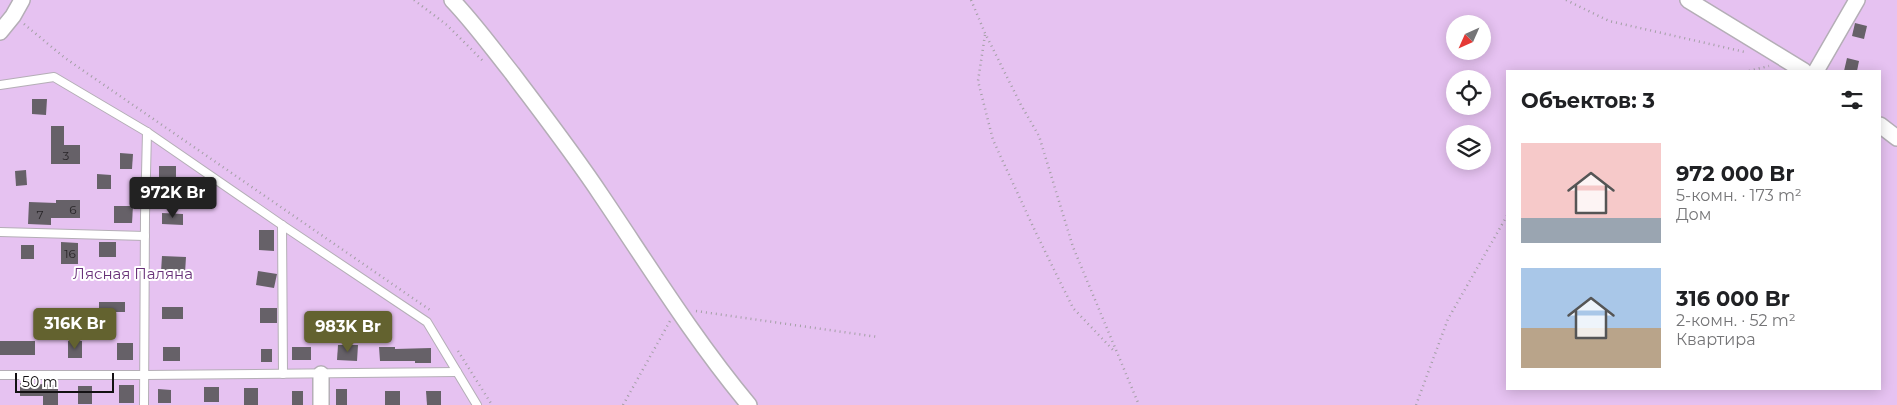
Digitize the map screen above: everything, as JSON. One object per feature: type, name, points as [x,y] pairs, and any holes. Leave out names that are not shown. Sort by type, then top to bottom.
[{"type":"street","points":[[0,32],[13,16],[22,0]]},
{"type":"street","points":[[452,0],[527,93],[600,193],[676,312],[749,405]]},
{"type":"street","points":[[1688,0],[1802,70]]},
{"type":"street","points":[[1817,70],[1857,0]]},
{"type":"street","points":[[1881,126],[1897,138]]},
{"type":"street","points":[[321,374],[321,405]]},
{"type":"lane","points":[[0,85],[54,77],[147,132],[282,226],[427,322],[477,405]]},
{"type":"lane","points":[[144,405],[147,132]]},
{"type":"lane","points":[[282,226],[283,374]]},
{"type":"lane","points":[[0,232],[145,236]]},
{"type":"lane","points":[[0,375],[457,372]]},
{"type":"path","points":[[414,0],[447,25],[487,64]]},
{"type":"path","points":[[971,0],[985,33],[1021,105],[1039,136],[1073,247],[1139,405]]},
{"type":"path","points":[[1566,0],[1609,21],[1750,53]]},
{"type":"path","points":[[985,33],[978,81],[994,140],[1036,233],[1074,308],[1116,353]]},
{"type":"path","points":[[1416,405],[1448,319],[1506,218]]},
{"type":"path","points":[[623,405],[676,312],[878,337]]},
{"type":"green space","name":"Лясная Паляна","points":[[0,0],[1897,0],[1897,405],[0,405]]},
{"type":"building","points":[[1855,23],[1867,26],[1864,39],[1852,36]]},
{"type":"building","points":[[1847,58],[1859,61],[1857,70],[1844,70]]},
{"type":"building","points":[[32,99],[47,99],[46,115],[32,114]]},
{"type":"building","points":[[51,126],[64,126],[64,145],[80,145],[80,164],[51,164]]},
{"type":"building","points":[[120,153],[133,154],[132,169],[120,169]]},
{"type":"building","points":[[159,166],[176,166],[176,179],[159,179]]},
{"type":"building","points":[[26,170],[27,185],[16,186],[15,171]]},
{"type":"building","points":[[97,174],[111,175],[111,189],[97,189]]},
{"type":"building","points":[[56,200],[80,200],[80,218],[51,218],[51,225],[28,224],[29,202],[56,203]]},
{"type":"building","points":[[114,206],[133,206],[132,223],[114,223]]},
{"type":"building","points":[[162,213],[183,214],[183,225],[162,224]]},
{"type":"building","points":[[259,230],[274,230],[274,251],[259,250]]},
{"type":"building","points":[[61,242],[78,243],[78,264],[61,264]]},
{"type":"building","points":[[99,242],[116,242],[116,257],[99,257]]},
{"type":"building","points":[[21,245],[34,245],[34,259],[21,259]]},
{"type":"building","points":[[162,256],[186,257],[185,273],[161,272]]},
{"type":"building","points":[[258,271],[277,274],[274,288],[256,285]]},
{"type":"building","points":[[99,302],[125,302],[125,312],[99,312]]},
{"type":"building","points":[[162,307],[183,307],[183,319],[162,319]]},
{"type":"building","points":[[260,308],[277,308],[277,323],[260,323]]},
{"type":"building","points":[[0,341],[35,341],[35,355],[0,355]]},
{"type":"building","points":[[68,341],[82,341],[82,358],[68,358]]},
{"type":"building","points":[[117,343],[133,343],[133,360],[117,360]]},
{"type":"building","points":[[338,345],[358,345],[357,361],[337,360]]},
{"type":"building","points":[[163,347],[180,347],[180,361],[163,361]]},
{"type":"building","points":[[292,347],[311,347],[311,360],[292,360]]},
{"type":"building","points":[[379,347],[395,347],[395,349],[431,348],[431,363],[380,361]]},
{"type":"building","points":[[261,349],[272,349],[272,362],[261,362]]},
{"type":"building","points":[[20,383],[58,385],[58,405],[43,405],[43,396],[20,396]]},
{"type":"building","points":[[119,385],[134,385],[134,403],[119,403]]},
{"type":"building","points":[[78,386],[92,386],[92,404],[78,404]]},
{"type":"building","points":[[204,387],[219,387],[219,402],[204,402]]},
{"type":"building","points":[[244,388],[258,388],[258,405],[244,405]]},
{"type":"building","points":[[158,389],[171,390],[171,403],[158,403]]},
{"type":"building","points":[[336,389],[347,389],[347,405],[336,405]]},
{"type":"building","points":[[292,391],[303,391],[303,405],[292,405]]},
{"type":"building","points":[[385,391],[400,391],[400,405],[385,405]]},
{"type":"building","points":[[426,391],[441,391],[441,405],[427,405]]}]
